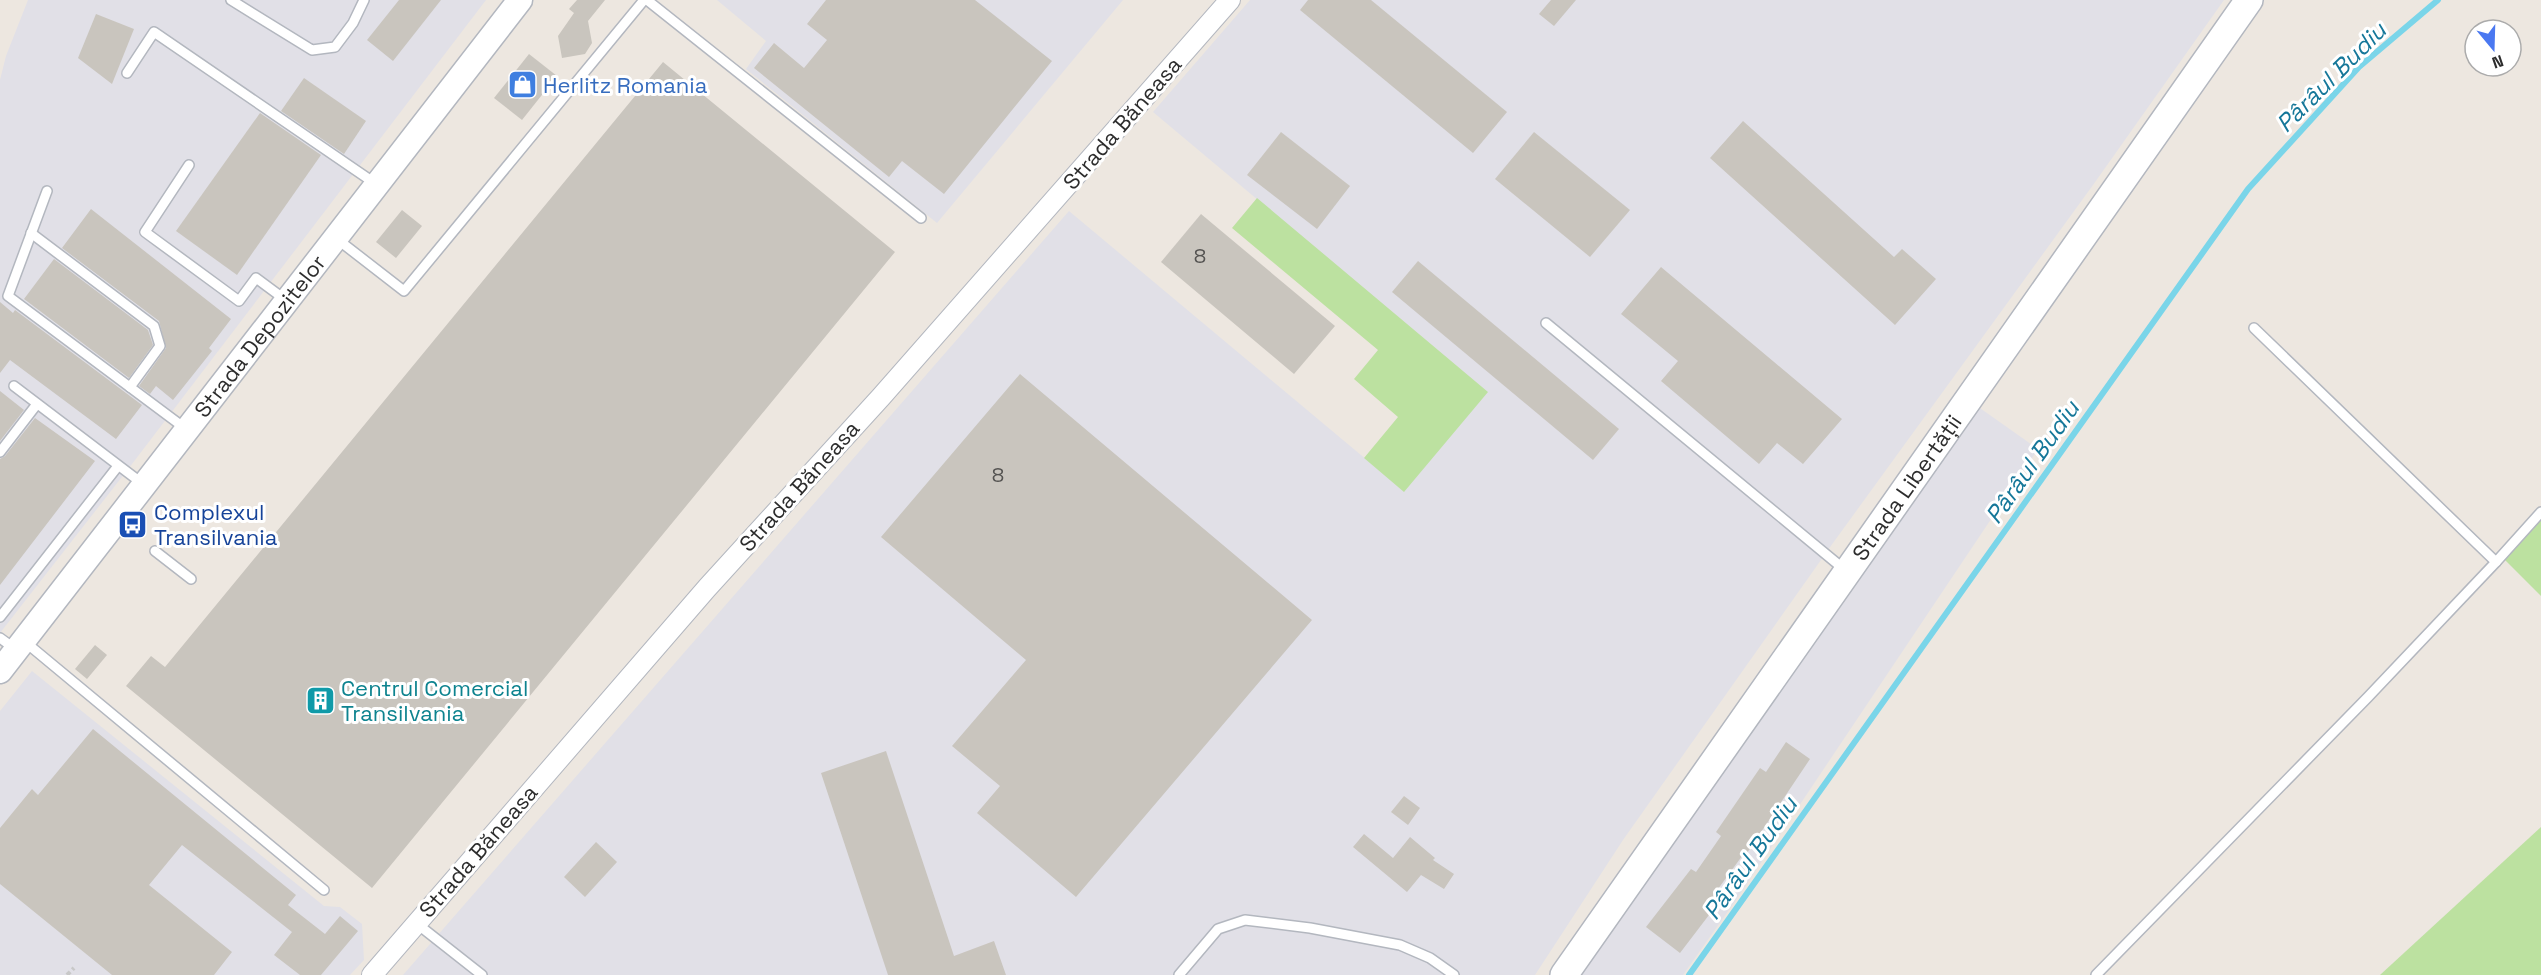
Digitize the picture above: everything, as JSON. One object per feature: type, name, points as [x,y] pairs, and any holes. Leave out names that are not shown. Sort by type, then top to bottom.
[{"type":"main road","name":"Strada Libertății","points":[[1564,975],[2249,0]]},
{"type":"street","name":"Strada Depozitelor","points":[[0,671],[14,643],[145,485],[520,0]]},
{"type":"street","name":"Strada Băneasa","points":[[372,975],[707,588],[881,397],[1230,0]]},
{"type":"lane","points":[[231,0],[312,50],[335,47],[353,23],[364,0]]},
{"type":"lane","points":[[335,237],[404,291],[646,0],[921,218]]},
{"type":"lane","points":[[127,73],[154,32],[376,184]]},
{"type":"lane","points":[[189,165],[145,232],[239,302],[256,278],[287,301]]},
{"type":"lane","points":[[47,191],[8,296],[188,430]]},
{"type":"lane","points":[[31,233],[154,326],[160,346],[130,387]]},
{"type":"lane","points":[[1546,323],[1846,571]]},
{"type":"lane","points":[[2254,328],[2496,562]]},
{"type":"lane","points":[[14,386],[145,485]]},
{"type":"lane","points":[[0,452],[37,404]]},
{"type":"lane","points":[[0,618],[118,466]]},
{"type":"lane","points":[[2096,975],[2368,697],[2541,512]]},
{"type":"lane","points":[[155,551],[191,579]]},
{"type":"lane","points":[[14,643],[324,890]]},
{"type":"lane","points":[[1179,975],[1218,929],[1245,920],[1299,926],[1400,945],[1430,958],[1454,975]]},
{"type":"lane","points":[[416,923],[482,975]]},
{"type":"path","points":[[67,975],[74,968]]},
{"type":"shaded area","points":[[28,0],[486,0],[0,633],[0,80],[6,56]]},
{"type":"shaded area","points":[[717,0],[1123,0],[937,223],[746,69],[766,41]]},
{"type":"shaded area","points":[[1250,0],[2224,0],[1833,543],[1623,840],[1535,975],[403,975],[1069,211],[1404,491],[1487,392],[1153,112]]},
{"type":"shaded area","points":[[1977,406],[2038,449],[1736,900],[1683,975],[1575,975]]},
{"type":"shaded area","points":[[32,671],[324,906],[340,907],[362,924],[364,960],[350,975],[0,975],[0,711]]},
{"type":"green space","points":[[1257,198],[1488,392],[1404,492],[1364,458],[1398,417],[1354,379],[1378,350],[1232,228]]},
{"type":"green space","points":[[2541,511],[2541,596],[2504,559]]},
{"type":"green space","points":[[2541,827],[2541,975],[2380,975]]},
{"type":"building","points":[[399,0],[441,0],[393,61],[367,40]]},
{"type":"building","points":[[577,0],[605,0],[588,21],[592,43],[585,54],[562,58],[558,36],[574,13],[569,9]]},
{"type":"building","points":[[826,0],[975,0],[1052,61],[944,194],[902,161],[889,177],[754,68],[774,43],[804,68],[827,40],[807,24]]},
{"type":"building","points":[[1308,0],[1371,0],[1507,112],[1473,153],[1300,10]]},
{"type":"building","points":[[1551,0],[1576,0],[1554,26],[1539,14]]},
{"type":"building","points":[[96,14],[134,29],[112,84],[78,58]]},
{"type":"building","points":[[529,54],[557,76],[522,120],[494,98]]},
{"type":"building","points":[[663,62],[895,252],[372,888],[126,686],[151,656],[165,667]]},
{"type":"building","points":[[304,78],[366,121],[344,154],[281,111]]},
{"type":"building","points":[[260,113],[321,155],[237,275],[176,231]]},
{"type":"building","points":[[1743,121],[1894,257],[1902,249],[1936,279],[1895,325],[1710,158]]},
{"type":"building","points":[[1281,132],[1350,186],[1317,229],[1247,175]]},
{"type":"building","points":[[1534,132],[1630,210],[1590,257],[1495,179]]},
{"type":"building","points":[[91,209],[231,319],[209,348],[212,351],[173,400],[156,386],[150,394],[139,386],[166,348],[159,321],[62,248]]},
{"type":"building","points":[[402,210],[422,226],[396,258],[376,242]]},
{"type":"building","points":[[1201,214],[1335,326],[1294,374],[1161,262]]},
{"type":"building","points":[[54,259],[148,330],[153,345],[129,378],[24,299]]},
{"type":"building","points":[[1418,261],[1619,429],[1593,460],[1392,292]]},
{"type":"building","points":[[1661,267],[1842,419],[1803,464],[1777,443],[1759,464],[1661,381],[1678,361],[1621,314]]},
{"type":"building","points":[[0,302],[13,313],[15,310],[142,405],[116,439],[10,360],[0,373]]},
{"type":"building","points":[[1020,374],[1312,620],[1076,897],[977,813],[1000,786],[952,746],[1026,660],[881,537]]},
{"type":"building","points":[[0,391],[24,410],[0,441]]},
{"type":"building","points":[[35,418],[95,461],[0,585],[0,459],[5,456]]},
{"type":"building","points":[[95,645],[107,655],[87,679],[75,669]]},
{"type":"building","points":[[93,729],[296,895],[288,905],[325,934],[340,916],[358,931],[321,975],[300,975],[274,955],[292,932],[182,845],[149,885],[232,952],[214,975],[112,975],[0,884],[0,828],[32,789],[38,795]]},
{"type":"building","points":[[1786,742],[1810,759],[1747,853],[1745,852],[1718,889],[1725,894],[1680,953],[1646,927],[1691,869],[1696,872],[1721,836],[1716,832],[1760,768],[1766,772]]},
{"type":"building","points":[[886,751],[954,956],[994,941],[1006,975],[888,975],[821,773]]},
{"type":"building","points":[[1404,796],[1420,808],[1408,825],[1391,812]]},
{"type":"building","points":[[1364,834],[1393,858],[1410,837],[1435,858],[1433,860],[1454,874],[1444,889],[1421,875],[1407,892],[1353,847]]},
{"type":"building","points":[[596,842],[617,862],[585,897],[564,877]]},
{"type":"waterway","name":"Pârâul Budiu","points":[[1689,975],[2248,189],[2359,67],[2438,0]]},
{"type":"place","name":"Herlitz Romania","points":[[522,85]]},
{"type":"place","name":"Complexul Transilvania","points":[[133,525]]},
{"type":"place","name":"Centrul Comercial Transilvania","points":[[320,701]]}]
